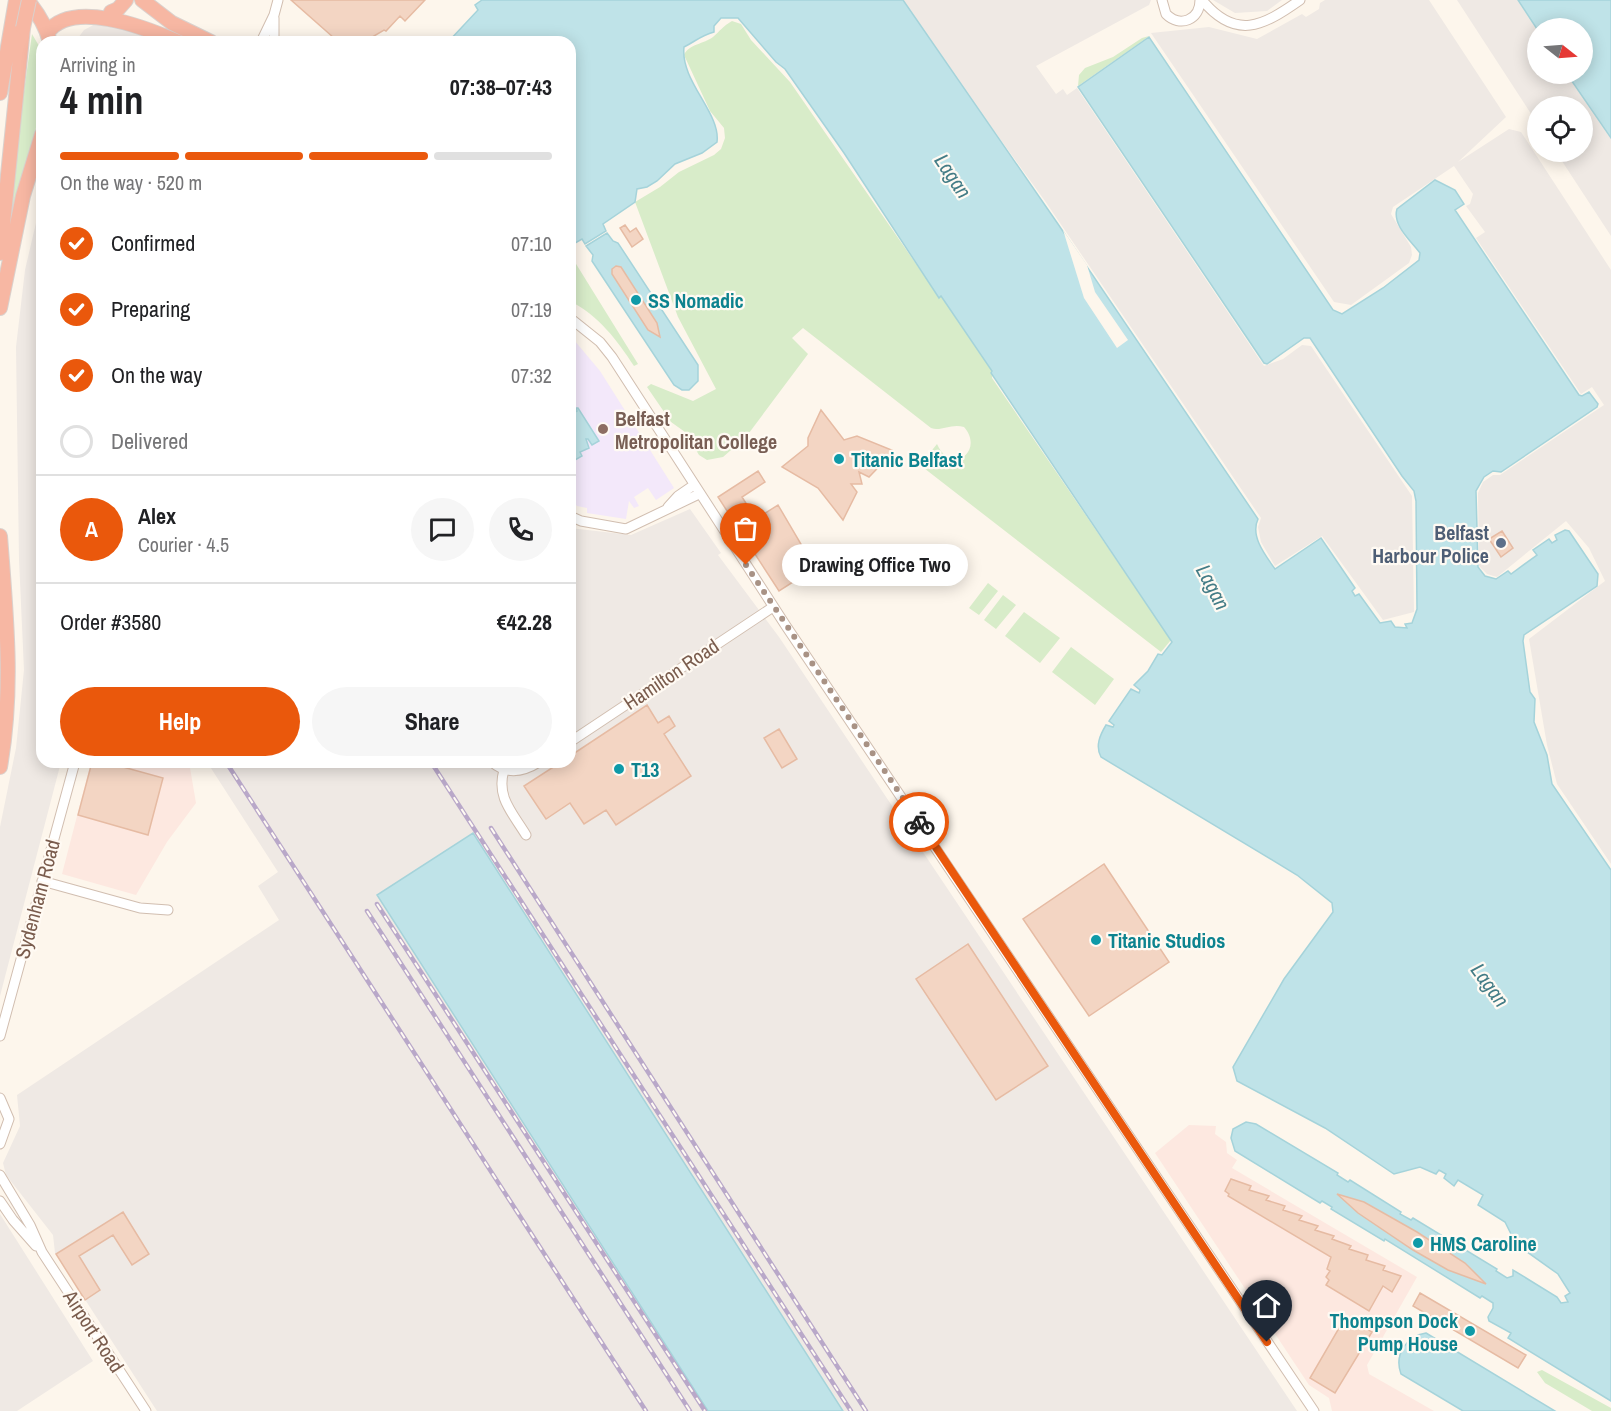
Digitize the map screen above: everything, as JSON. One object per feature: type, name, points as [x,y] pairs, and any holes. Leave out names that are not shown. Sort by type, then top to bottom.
[{"type":"highway","points":[[0,93],[16,0]]},
{"type":"highway","points":[[0,254],[23,28],[28,0]]},
{"type":"highway","points":[[28,0],[37,12],[49,36]]},
{"type":"highway","points":[[111,12],[118,9],[126,0]]},
{"type":"highway","points":[[142,0],[172,22],[199,36]]},
{"type":"highway","points":[[49,36],[56,19],[75,8],[93,7],[111,12],[165,36]]},
{"type":"highway","points":[[0,308],[23,196],[36,154]]},
{"type":"highway","points":[[0,536],[9,638],[6,712],[0,767]]},
{"type":"street","points":[[264,36],[278,0]]},
{"type":"street","points":[[1162,0],[1166,14],[1174,21],[1184,22],[1199,10],[1201,0]]},
{"type":"street","points":[[1201,0],[1220,17],[1233,23],[1254,25],[1273,19],[1300,0]]},
{"type":"street","points":[[274,15],[274,36]]},
{"type":"street","points":[[1195,15],[1220,17]]},
{"type":"street","points":[[576,323],[600,342],[612,357],[773,607],[1314,1411]]},
{"type":"street","points":[[576,517],[620,528],[633,527],[668,508],[678,496],[696,490]]},
{"type":"street","name":"Hamilton Road","points":[[576,738],[773,607]]},
{"type":"street","name":"Sydenham Road","points":[[0,1036],[73,768]]},
{"type":"street","points":[[501,768],[515,772],[525,768]]},
{"type":"street","points":[[504,770],[500,783],[504,800],[526,835]]},
{"type":"street","points":[[42,881],[140,908],[168,910]]},
{"type":"street","points":[[0,1101],[7,1109],[9,1119],[0,1144]]},
{"type":"street","name":"Airport Road","points":[[0,1175],[30,1225],[42,1252],[146,1411]]},
{"type":"street","name":"Airport Road","points":[[0,1201],[22,1231],[42,1252]]},
{"type":"shaded area","points":[[899,0],[1151,0],[1149,5],[1036,66],[1056,94],[1063,89],[1067,95],[1077,88],[1264,366],[1283,359],[1302,345],[1311,346],[1412,496],[1414,612],[1383,620],[1322,536],[1275,566],[1261,542],[1258,527],[1261,518],[1045,201]]},
{"type":"shaded area","points":[[1213,0],[1282,0],[1267,11],[1235,13]]},
{"type":"shaded area","points":[[1325,0],[1429,0],[1506,117],[1458,162],[1509,129],[1521,132],[1527,141],[1527,162],[1541,162],[1611,270],[1611,864],[1557,784],[1547,745],[1529,639],[1605,581],[1589,548],[1566,521],[1497,577],[1487,574],[1479,566],[1478,493],[1483,482],[1493,475],[1500,475],[1604,405],[1592,387],[1581,394],[1476,238],[1485,232],[1466,206],[1470,204],[1473,194],[1454,166],[1393,207],[1391,214],[1411,247],[1412,255],[1409,263],[1351,305],[1334,302],[1151,33],[1209,27],[1257,39],[1302,14],[1306,17],[1319,9],[1320,3]]},
{"type":"shaded area","points":[[1457,0],[1518,0],[1530,18],[1527,18],[1527,84],[1574,84],[1582,96],[1527,96],[1527,108]]},
{"type":"shaded area","points":[[101,21],[145,36],[80,36],[84,30]]},
{"type":"shaded area","points":[[1593,112],[1611,138],[1611,236],[1563,162],[1593,162]]},
{"type":"shaded area","points":[[36,223],[36,768],[59,768],[0,996],[0,827],[16,748],[24,670],[19,560],[16,347],[25,270]]},
{"type":"shaded area","name":"Belfast Metropolitan College","points":[[576,342],[600,371],[674,488],[656,500],[648,488],[634,497],[639,506],[634,508],[629,501],[626,519],[587,513],[587,508],[577,506]]},
{"type":"shaded area","points":[[690,509],[721,553],[718,555],[779,637],[1297,1411],[157,1411],[55,1253],[53,1235],[6,1175],[3,1163],[20,1126],[17,1095],[279,920],[258,886],[278,872],[211,768],[576,768],[576,529],[631,535]]},
{"type":"shaded area","points":[[89,768],[190,768],[196,803],[167,842],[136,895],[62,874]]},
{"type":"shaded area","points":[[1189,1125],[1216,1126],[1215,1134],[1226,1142],[1227,1153],[1237,1160],[1232,1168],[1417,1277],[1367,1365],[1369,1374],[1434,1411],[1332,1411],[1329,1398],[1309,1385],[1155,1153]]},
{"type":"shaded area","points":[[0,1214],[93,1361],[17,1411],[0,1411]]},
{"type":"green space","points":[[732,21],[741,24],[751,40],[790,82],[993,371],[992,378],[1171,640],[1161,652],[920,465],[937,444],[950,458],[957,459],[964,456],[971,444],[964,427],[931,428],[803,328],[792,338],[808,354],[746,437],[723,457],[707,460],[699,455],[685,432],[671,422],[647,387],[651,384],[693,401],[716,389],[678,317],[635,202],[679,172],[714,155],[721,149],[725,138],[724,128],[710,111],[684,55],[693,46],[713,37]]},
{"type":"green space","points":[[32,34],[36,41],[36,128],[10,219]]},
{"type":"green space","points":[[1149,36],[1078,86],[1079,75],[1085,68],[1113,57]]},
{"type":"green space","points":[[576,264],[638,364],[634,366],[599,321],[576,305]]},
{"type":"green space","points":[[988,583],[998,591],[979,615],[969,608]]},
{"type":"green space","points":[[1003,595],[1016,605],[996,629],[984,620]]},
{"type":"green space","points":[[1024,612],[1060,638],[1040,663],[1005,636]]},
{"type":"green space","points":[[1071,647],[1114,679],[1095,705],[1052,672]]},
{"type":"green space","points":[[1542,1370],[1611,1408],[1611,1411],[1592,1411],[1545,1383],[1537,1372]]},
{"type":"water","name":"Lagan","points":[[482,0],[903,0],[1258,519],[1257,539],[1275,569],[1321,538],[1355,588],[1352,591],[1355,596],[1359,594],[1380,623],[1391,621],[1395,627],[1407,628],[1405,624],[1412,623],[1417,609],[1414,491],[1310,338],[1304,338],[1267,364],[1264,363],[1078,87],[1149,37],[1333,310],[1342,314],[1383,288],[1419,260],[1420,253],[1407,238],[1397,221],[1397,209],[1435,180],[1455,190],[1464,204],[1455,210],[1579,395],[1582,396],[1589,392],[1598,404],[1597,407],[1501,472],[1493,471],[1484,477],[1476,491],[1478,567],[1485,576],[1496,579],[1508,571],[1511,574],[1537,555],[1533,550],[1549,539],[1552,543],[1557,540],[1555,535],[1565,530],[1569,531],[1598,574],[1597,586],[1524,635],[1523,641],[1530,692],[1535,699],[1534,722],[1547,755],[1552,784],[1611,870],[1611,1401],[1508,1338],[1511,1333],[1489,1321],[1488,1317],[1493,1303],[1482,1296],[1480,1298],[1385,1239],[1384,1241],[1331,1209],[1332,1207],[1322,1201],[1320,1203],[1235,1151],[1231,1138],[1233,1129],[1246,1122],[1256,1124],[1338,1173],[1337,1175],[1348,1182],[1350,1180],[1401,1212],[1400,1214],[1411,1220],[1413,1218],[1497,1269],[1496,1271],[1507,1278],[1513,1276],[1513,1270],[1557,1297],[1561,1303],[1568,1302],[1565,1296],[1570,1293],[1558,1274],[1516,1244],[1505,1222],[1478,1205],[1483,1195],[1458,1180],[1454,1186],[1444,1178],[1446,1174],[1439,1170],[1436,1174],[1420,1167],[1394,1174],[1325,1128],[1237,1081],[1233,1067],[1284,979],[1333,912],[1332,903],[1297,875],[1101,757],[1098,745],[1106,725],[1113,727],[1114,725],[1109,721],[1131,689],[1139,693],[1140,690],[1134,685],[1148,671],[1158,654],[1162,655],[1172,642],[991,373],[992,371],[941,296],[939,298],[844,153],[785,69],[776,62],[738,18],[721,18],[714,26],[714,32],[684,47],[684,60],[688,72],[713,120],[717,131],[717,142],[702,153],[675,164],[647,187],[637,189],[635,202],[603,224],[606,231],[585,244],[582,239],[576,242],[576,36],[454,36],[478,10],[475,5]]},
{"type":"water","points":[[1518,0],[1611,0],[1611,138],[1593,112],[1593,96],[1582,96],[1574,84],[1593,84],[1593,18],[1530,18]]},
{"type":"water","points":[[607,233],[613,241],[618,243],[698,365],[698,381],[689,390],[682,390],[674,385],[592,261],[593,255],[586,246]]},
{"type":"water","points":[[576,408],[578,408],[599,441],[592,445],[586,439],[589,448],[580,452],[582,456],[576,459],[576,412]]},
{"type":"water","points":[[473,833],[843,1411],[708,1411],[377,895]]},
{"type":"water","points":[[1426,1333],[1555,1411],[1463,1411],[1401,1374],[1399,1360],[1403,1348],[1413,1338]]},
{"type":"pier","points":[[1063,230],[1087,265],[1095,292],[1128,340],[1117,348],[1084,298]]},
{"type":"building","points":[[291,0],[425,0],[405,21],[400,16],[386,31],[374,36],[332,36]]},
{"type":"building","points":[[625,225],[630,232],[636,228],[643,239],[632,247],[620,228]]},
{"type":"building","name":"SS Nomadic","points":[[616,266],[621,267],[657,323],[660,337],[648,330],[612,274],[612,269]]},
{"type":"building","name":"Titanic Belfast","points":[[821,410],[844,440],[857,436],[894,451],[869,477],[859,472],[862,484],[851,484],[857,492],[843,520],[818,488],[782,467],[808,446],[808,438]]},
{"type":"building","points":[[758,471],[765,482],[742,497],[756,519],[778,505],[815,568],[779,591],[718,497]]},
{"type":"building","name":"Belfast Harbour Police","points":[[1502,531],[1513,548],[1501,557],[1489,539]]},
{"type":"building","name":"T13","points":[[647,705],[658,723],[669,716],[675,726],[664,734],[691,776],[616,825],[606,810],[584,824],[570,803],[546,819],[524,786],[552,768],[576,768],[576,752]]},
{"type":"building","points":[[779,729],[797,759],[782,768],[764,738]]},
{"type":"building","points":[[90,768],[127,768],[163,778],[148,835],[78,815]]},
{"type":"building","name":"Titanic Studios","points":[[1104,864],[1169,962],[1089,1016],[1023,919]]},
{"type":"building","points":[[968,944],[1048,1066],[996,1100],[916,979]]},
{"type":"building","points":[[1231,1179],[1251,1186],[1249,1190],[1269,1196],[1266,1200],[1285,1206],[1283,1210],[1302,1216],[1299,1220],[1318,1226],[1315,1230],[1334,1236],[1332,1239],[1351,1246],[1349,1249],[1368,1255],[1366,1260],[1385,1266],[1383,1270],[1401,1276],[1392,1292],[1383,1286],[1369,1311],[1326,1285],[1329,1280],[1326,1277],[1330,1271],[1327,1269],[1331,1257],[1228,1196],[1229,1194],[1225,1191]]},
{"type":"building","name":"HMS Caroline","points":[[1337,1194],[1364,1202],[1417,1232],[1465,1263],[1486,1284],[1448,1270],[1413,1250],[1358,1213]]},
{"type":"building","points":[[123,1212],[149,1254],[132,1265],[113,1235],[79,1256],[100,1290],[85,1300],[56,1254]]},
{"type":"building","name":"Thompson Dock Pump House","points":[[1420,1293],[1526,1355],[1518,1368],[1413,1306]]},
{"type":"building","points":[[1346,1316],[1354,1320],[1356,1317],[1366,1323],[1364,1327],[1372,1332],[1335,1393],[1310,1378]]},
{"type":"railway","points":[[230,768],[646,1411]]},
{"type":"railway","points":[[435,768],[851,1411]]},
{"type":"railway","points":[[491,828],[866,1411]]},
{"type":"railway","points":[[377,904],[705,1411]]},
{"type":"railway","points":[[367,911],[690,1411]]},
{"type":"way so far","points":[[746,565],[919,822]]},
{"type":"place","name":"SS Nomadic","points":[[636,300]]},
{"type":"place","name":"Belfast Metropolitan College","points":[[603,429]]},
{"type":"place","name":"Titanic Belfast","points":[[839,459]]},
{"type":"place","name":"Belfast Harbour Police","points":[[1501,543]]},
{"type":"place","name":"Drawing Office Two","points":[[746,565]]},
{"type":"place","name":"T13","points":[[619,769]]},
{"type":"place","name":"Titanic Studios","points":[[1096,940]]},
{"type":"place","name":"HMS Caroline","points":[[1418,1243]]},
{"type":"place","name":"Thompson Dock Pump House","points":[[1470,1331]]},
{"type":"route","points":[[919,822],[1267,1342]]}]
